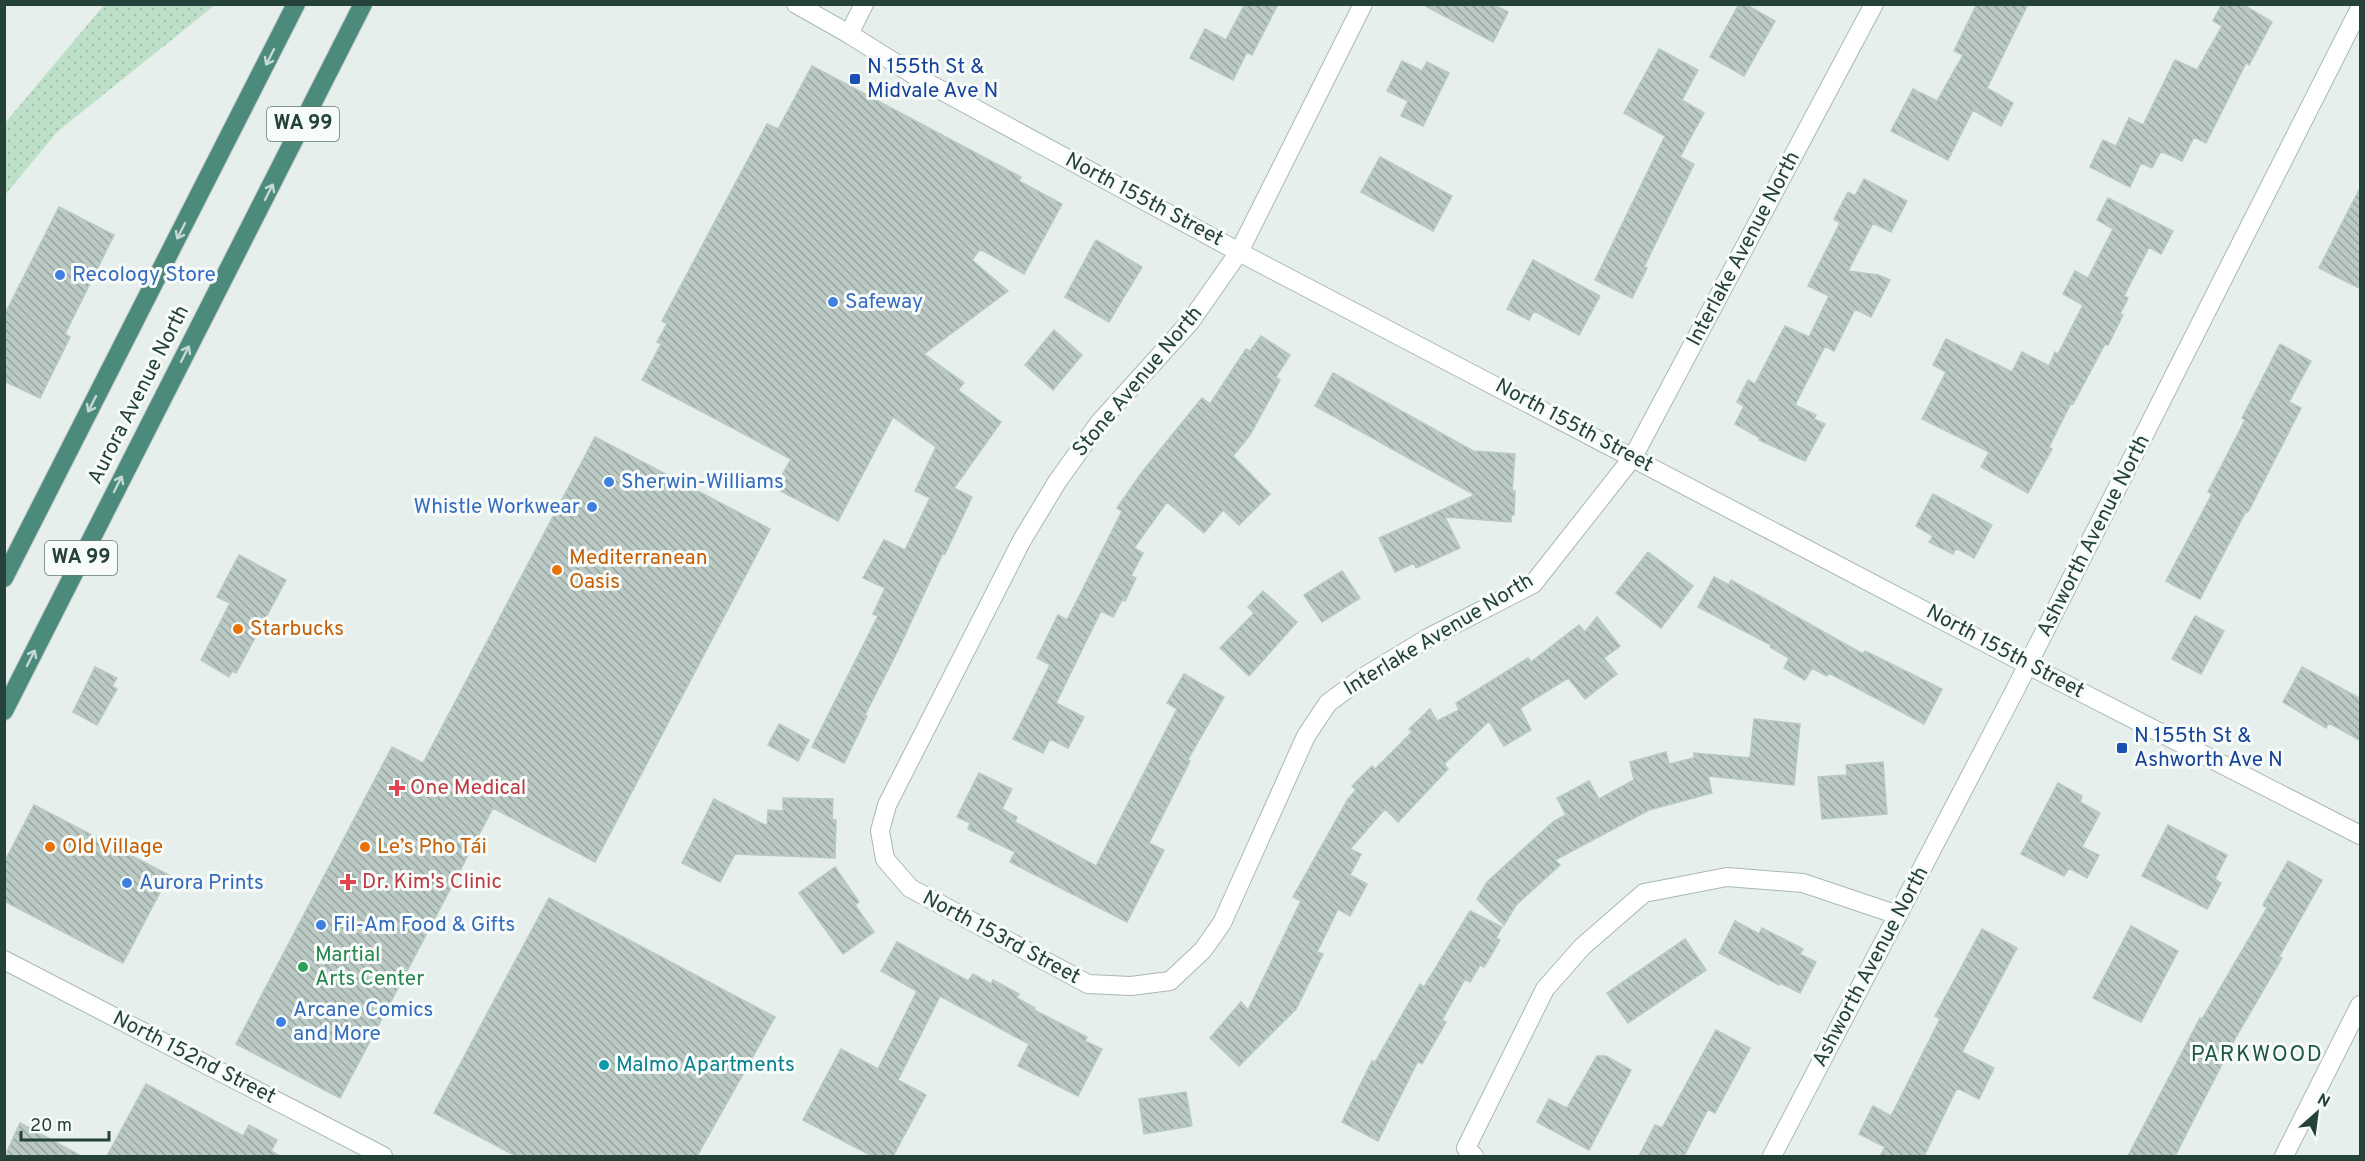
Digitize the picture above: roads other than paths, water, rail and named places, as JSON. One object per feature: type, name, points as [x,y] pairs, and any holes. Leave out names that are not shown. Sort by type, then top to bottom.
[{"type":"highway","name":"Aurora Avenue North","points":[[4,578],[296,4]]},
{"type":"highway","name":"Aurora Avenue North","points":[[4,711],[363,4]]},
{"type":"street","name":"North 155th Street","points":[[796,4],[924,81],[1239,252],[2028,665],[2361,835]]},
{"type":"street","points":[[849,34],[864,4]]},
{"type":"street","name":"Stone Avenue North","points":[[885,859],[880,831],[887,805],[1022,540],[1057,482],[1099,423],[1190,322],[1239,252],[1363,4]]},
{"type":"street","name":"Interlake Avenue North","points":[[1131,986],[1170,981],[1203,950],[1222,923],[1306,736],[1328,703],[1362,678],[1428,638],[1533,584],[1633,457],[1874,4]]},
{"type":"street","name":"Ashworth Avenue North","points":[[1772,1156],[2028,665],[2361,8]]},
{"type":"street","name":"North 153rd Street","points":[[885,859],[910,888],[1088,984],[1131,986]]},
{"type":"street","points":[[1470,1152],[1545,989],[1582,946],[1644,893],[1727,877],[1803,883],[1898,915]]},
{"type":"street","name":"North 152nd Street","points":[[4,960],[384,1156]]},
{"type":"street","points":[[2284,1156],[2361,1005]]},
{"type":"place","name":"N 155th St & Midvale Ave N","points":[[855,79]]},
{"type":"place","name":"Recology Store","points":[[60,275]]},
{"type":"place","name":"Safeway","points":[[833,302]]},
{"type":"place","name":"Sherwin-Williams","points":[[609,482]]},
{"type":"place","name":"Whistle Workwear","points":[[592,507]]},
{"type":"place","name":"Mediterranean Oasis","points":[[557,570]]},
{"type":"place","name":"Starbucks","points":[[238,629]]},
{"type":"place","name":"N 155th St & Ashworth Ave N","points":[[2122,748]]},
{"type":"place","name":"One Medical","points":[[397,788]]},
{"type":"place","name":"Old Village","points":[[50,847]]},
{"type":"place","name":"Le’s Pho Tái","points":[[365,847]]},
{"type":"place","name":"Dr. Kim's Clinic","points":[[348,882]]},
{"type":"place","name":"Aurora Prints","points":[[127,883]]},
{"type":"place","name":"Fil-Am Food & Gifts","points":[[321,925]]},
{"type":"place","name":"Martial Arts Center","points":[[303,967]]},
{"type":"place","name":"Arcane Comics and More","points":[[281,1022]]},
{"type":"place","name":"Malmo Apartments","points":[[604,1065]]},
{"type":"district","name":"PARKWOOD","points":[[2257,1055]]}]
